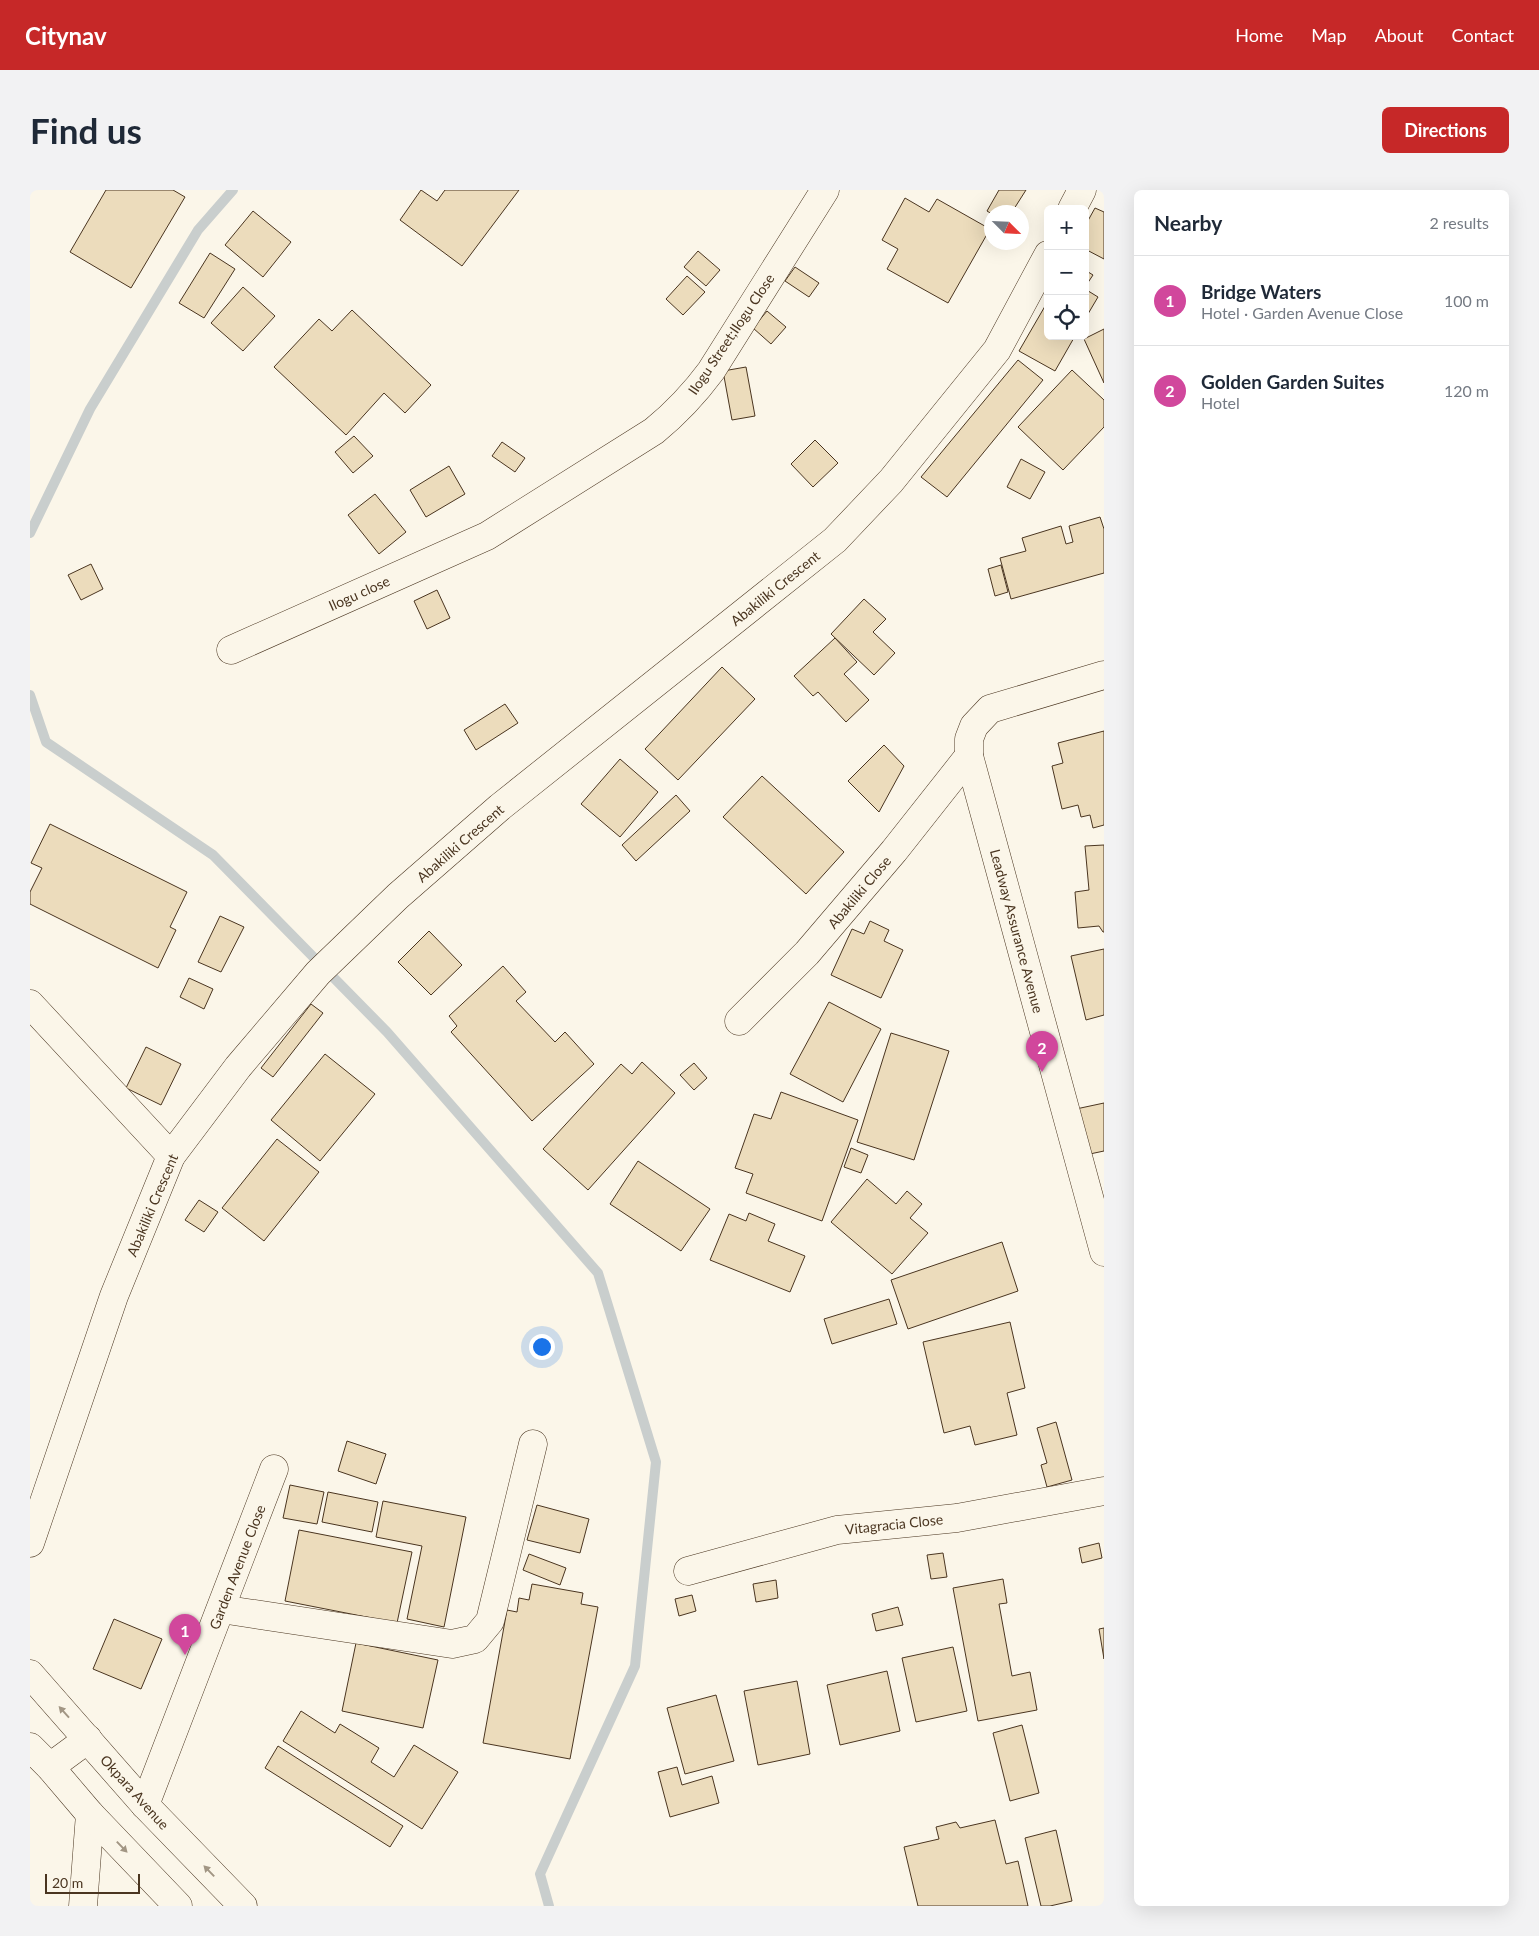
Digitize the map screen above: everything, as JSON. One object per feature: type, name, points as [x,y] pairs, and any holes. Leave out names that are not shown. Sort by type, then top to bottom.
[{"type":"street","name":"Ilogu Street;Ilogu Close","points":[[487,536],[630,447],[673,416],[694,394],[711,371],[825,190]]},
{"type":"street","points":[[1074,205],[1082,190]]},
{"type":"street","name":"Abakiliki Crescent","points":[[30,1543],[114,1296],[172,1156],[238,1067],[318,973],[398,896],[500,807],[835,540],[891,481],[997,350],[1044,262]]},
{"type":"street","name":"Ilogu close","points":[[231,650],[487,536]]},
{"type":"street","name":"Leadway Assurance Avenue","points":[[1104,675],[990,709],[974,726],[969,739],[970,756],[1104,1252]]},
{"type":"street","name":"Abakiliki Close","points":[[739,1021],[807,953],[894,851],[970,756]]},
{"type":"street","points":[[30,1004],[172,1156]]},
{"type":"street","points":[[221,1609],[452,1644],[475,1639],[490,1621],[533,1444]]},
{"type":"street","name":"Garden Avenue Close","points":[[145,1805],[274,1469]]},
{"type":"street","name":"Vitagracia Close","points":[[688,1571],[837,1530],[957,1518],[1104,1491]]},
{"type":"street","name":"Okpara Avenue","points":[[30,1674],[145,1805],[243,1906]]},
{"type":"street","points":[[50,1767],[88,1739]]},
{"type":"street","points":[[30,1747],[50,1767],[90,1814],[178,1906]]},
{"type":"street","points":[[83,1906],[90,1814]]},
{"type":"building","points":[[106,190],[173,190],[185,197],[131,288],[70,252]]},
{"type":"building","points":[[421,190],[437,201],[445,190],[519,190],[462,266],[400,220]]},
{"type":"building","points":[[999,190],[1026,190],[1016,205],[990,205]]},
{"type":"building","points":[[905,198],[929,212],[937,199],[984,226],[984,240],[948,303],[887,269],[898,249],[882,240]]},
{"type":"building","points":[[1095,208],[1104,212],[1104,259],[1089,251],[1089,219]]},
{"type":"building","points":[[253,211],[291,242],[263,277],[225,245]]},
{"type":"building","points":[[698,251],[720,270],[706,286],[684,267]]},
{"type":"building","points":[[210,253],[235,269],[204,318],[179,303]]},
{"type":"building","points":[[795,267],[819,283],[809,297],[785,281]]},
{"type":"building","points":[[1089,272],[1093,275],[1089,281]]},
{"type":"building","points":[[687,276],[705,292],[683,315],[666,299]]},
{"type":"building","points":[[243,287],[275,316],[243,351],[211,323]]},
{"type":"building","points":[[1089,291],[1098,297],[1089,312]]},
{"type":"building","points":[[1044,308],[1044,340],[1073,340],[1055,371],[1019,351]]},
{"type":"building","points":[[352,310],[431,385],[405,413],[384,393],[346,435],[274,367],[319,319],[332,331]]},
{"type":"building","points":[[767,311],[786,327],[771,344],[753,328]]},
{"type":"building","points":[[1104,329],[1104,383],[1084,340],[1089,340],[1089,336]]},
{"type":"building","points":[[1018,360],[1043,380],[947,497],[921,477]]},
{"type":"building","points":[[746,367],[755,416],[732,420],[723,371]]},
{"type":"building","points":[[1072,370],[1104,400],[1104,427],[1063,470],[1018,427]]},
{"type":"building","points":[[354,436],[373,456],[353,473],[335,452]]},
{"type":"building","points":[[815,440],[838,463],[813,487],[791,464]]},
{"type":"building","points":[[502,442],[525,458],[515,472],[492,456]]},
{"type":"building","points":[[1021,459],[1045,472],[1030,499],[1007,487]]},
{"type":"building","points":[[449,466],[465,494],[426,517],[410,490]]},
{"type":"building","points":[[375,494],[406,532],[379,554],[348,515]]},
{"type":"building","points":[[1100,517],[1104,529],[1104,573],[1011,599],[1000,558],[1026,551],[1022,538],[1061,526],[1066,544],[1073,542],[1069,526]]},
{"type":"building","points":[[91,564],[103,589],[81,600],[68,575]]},
{"type":"building","points":[[1001,565],[1008,592],[995,596],[988,569]]},
{"type":"building","points":[[437,590],[450,618],[427,629],[414,601]]},
{"type":"building","points":[[864,599],[886,619],[873,632],[895,653],[874,675],[831,634]]},
{"type":"building","points":[[835,638],[857,662],[844,674],[869,700],[846,722],[818,692],[813,696],[794,676]]},
{"type":"building","points":[[722,667],[755,699],[678,780],[645,749]]},
{"type":"building","points":[[505,704],[518,723],[476,750],[464,730]]},
{"type":"building","points":[[1104,731],[1104,825],[1093,828],[1090,815],[1081,817],[1078,805],[1062,809],[1052,766],[1063,763],[1058,743]]},
{"type":"building","points":[[884,745],[904,766],[879,812],[848,781]]},
{"type":"building","points":[[620,759],[658,792],[620,837],[581,804]]},
{"type":"building","points":[[762,776],[844,852],[806,894],[723,817]]},
{"type":"building","points":[[676,795],[690,811],[636,861],[622,845]]},
{"type":"building","points":[[50,824],[187,892],[170,927],[176,930],[158,968],[30,904],[30,892],[42,868],[31,863]]},
{"type":"building","points":[[1104,845],[1103,932],[1099,926],[1078,928],[1075,892],[1089,890],[1085,846]]},
{"type":"building","points":[[220,916],[244,927],[221,972],[198,962]]},
{"type":"building","points":[[870,921],[889,930],[884,941],[903,950],[881,998],[831,975],[852,929],[864,934]]},
{"type":"building","points":[[429,931],[462,965],[431,995],[398,962]]},
{"type":"building","points":[[1104,949],[1104,1015],[1086,1020],[1071,956]]},
{"type":"building","points":[[503,966],[526,992],[516,1001],[555,1042],[565,1032],[594,1064],[532,1121],[451,1032],[457,1026],[449,1016]]},
{"type":"building","points":[[189,978],[213,989],[204,1009],[180,997]]},
{"type":"building","points":[[829,1002],[881,1029],[843,1102],[790,1074]]},
{"type":"building","points":[[311,1004],[323,1013],[273,1077],[261,1068]]},
{"type":"building","points":[[891,1033],[949,1051],[914,1160],[857,1142]]},
{"type":"building","points":[[146,1047],[181,1064],[161,1105],[126,1088]]},
{"type":"building","points":[[325,1054],[375,1094],[320,1161],[271,1120]]},
{"type":"building","points":[[642,1062],[675,1093],[588,1190],[543,1149],[621,1064],[632,1074]]},
{"type":"building","points":[[694,1063],[707,1078],[694,1090],[680,1075]]},
{"type":"building","points":[[781,1092],[858,1120],[822,1221],[746,1193],[753,1174],[735,1168],[754,1114],[771,1119]]},
{"type":"building","points":[[1104,1103],[1104,1151],[1085,1155],[1076,1109]]},
{"type":"building","points":[[277,1139],[319,1172],[264,1241],[222,1208]]},
{"type":"building","points":[[851,1148],[868,1155],[861,1173],[844,1167]]},
{"type":"building","points":[[638,1161],[710,1209],[681,1251],[610,1204]]},
{"type":"building","points":[[867,1179],[896,1204],[907,1191],[922,1204],[910,1218],[928,1233],[892,1274],[831,1222]]},
{"type":"building","points":[[199,1200],[218,1212],[204,1232],[185,1220]]},
{"type":"building","points":[[749,1213],[775,1224],[768,1241],[805,1256],[790,1292],[710,1260],[729,1214],[746,1221]]},
{"type":"building","points":[[1002,1242],[1018,1291],[908,1329],[891,1280]]},
{"type":"building","points":[[889,1299],[897,1324],[832,1344],[824,1319]]},
{"type":"building","points":[[1010,1322],[1025,1388],[1007,1393],[1017,1435],[975,1445],[970,1426],[944,1433],[923,1342]]},
{"type":"building","points":[[1056,1422],[1072,1480],[1047,1487],[1041,1465],[1047,1463],[1037,1428]]},
{"type":"building","points":[[347,1441],[386,1454],[376,1484],[338,1471]]},
{"type":"building","points":[[290,1485],[324,1492],[317,1524],[283,1518]]},
{"type":"building","points":[[328,1492],[378,1502],[372,1532],[322,1522]]},
{"type":"building","points":[[383,1501],[466,1517],[444,1627],[407,1619],[422,1546],[376,1537]]},
{"type":"building","points":[[537,1505],[589,1519],[580,1553],[527,1540]]},
{"type":"building","points":[[299,1530],[412,1552],[397,1623],[285,1601]]},
{"type":"building","points":[[1099,1543],[1102,1558],[1082,1563],[1079,1548]]},
{"type":"building","points":[[943,1553],[947,1577],[931,1579],[927,1555]]},
{"type":"building","points":[[529,1554],[566,1568],[560,1585],[523,1570]]},
{"type":"building","points":[[1003,1579],[1007,1603],[999,1604],[1012,1676],[1030,1672],[1037,1710],[978,1721],[953,1588]]},
{"type":"building","points":[[776,1580],[778,1598],[756,1602],[753,1584]]},
{"type":"building","points":[[532,1584],[583,1593],[581,1604],[598,1607],[570,1759],[483,1743],[507,1610],[517,1612],[519,1598],[529,1600]]},
{"type":"building","points":[[692,1595],[696,1611],[679,1616],[675,1599]]},
{"type":"building","points":[[898,1607],[903,1625],[876,1631],[872,1614]]},
{"type":"building","points":[[114,1619],[162,1639],[141,1689],[93,1669]]},
{"type":"building","points":[[1104,1628],[1104,1659],[1099,1629]]},
{"type":"building","points":[[356,1643],[438,1660],[423,1728],[342,1711]]},
{"type":"building","points":[[953,1647],[967,1711],[916,1722],[902,1658]]},
{"type":"building","points":[[887,1671],[900,1731],[840,1745],[827,1685]]},
{"type":"building","points":[[797,1681],[810,1754],[758,1765],[744,1691]]},
{"type":"building","points":[[716,1695],[734,1761],[685,1774],[667,1708]]},
{"type":"building","points":[[301,1711],[335,1733],[340,1724],[379,1748],[371,1762],[394,1777],[414,1745],[458,1772],[422,1829],[283,1741]]},
{"type":"building","points":[[1022,1725],[1039,1793],[1010,1801],[993,1733]]},
{"type":"building","points":[[278,1746],[403,1826],[390,1847],[265,1768]]},
{"type":"building","points":[[677,1767],[682,1785],[712,1776],[719,1803],[670,1817],[658,1772]]},
{"type":"building","points":[[995,1820],[1006,1864],[1018,1861],[1028,1906],[918,1906],[904,1847],[939,1839],[936,1827],[956,1822],[960,1828]]},
{"type":"building","points":[[1056,1830],[1072,1901],[1041,1906],[1025,1838]]},
{"type":"waterway","points":[[30,533],[90,409],[198,230],[233,190]]},
{"type":"waterway","points":[[30,695],[46,742],[213,855],[387,1032],[598,1273],[656,1462],[635,1666],[540,1874],[549,1906]]},
{"type":"place","name":"Golden Garden Suites","points":[[1042,1072]]},
{"type":"place","name":"Bridge Waters","points":[[185,1655]]}]
